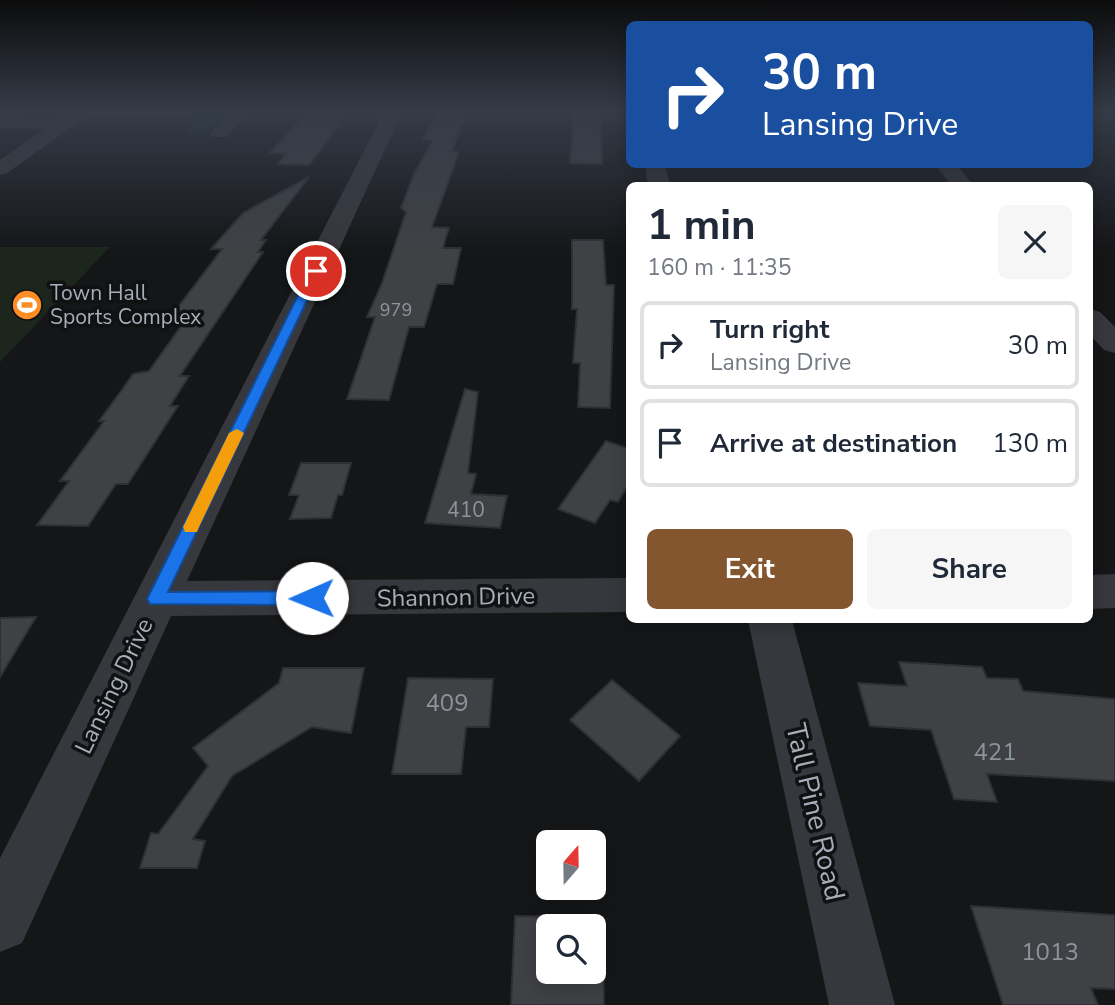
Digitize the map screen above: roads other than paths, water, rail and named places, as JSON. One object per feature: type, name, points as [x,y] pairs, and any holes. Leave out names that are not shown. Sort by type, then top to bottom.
[{"type":"street","points":[[0,169],[15,159]]},
{"type":"street","name":"Lansing Drive","points":[[0,921],[370,159]]},
{"type":"street","points":[[948,168],[960,182]]},
{"type":"street","points":[[1093,321],[1115,344]]},
{"type":"street","points":[[1093,592],[1115,591]]},
{"type":"street","name":"Shannon Drive","points":[[156,599],[626,595]]},
{"type":"street","name":"Tall Pine Road","points":[[770,623],[862,1005]]},
{"type":"place","name":"Town Hall Sports Complex","points":[[27,305]]}]
